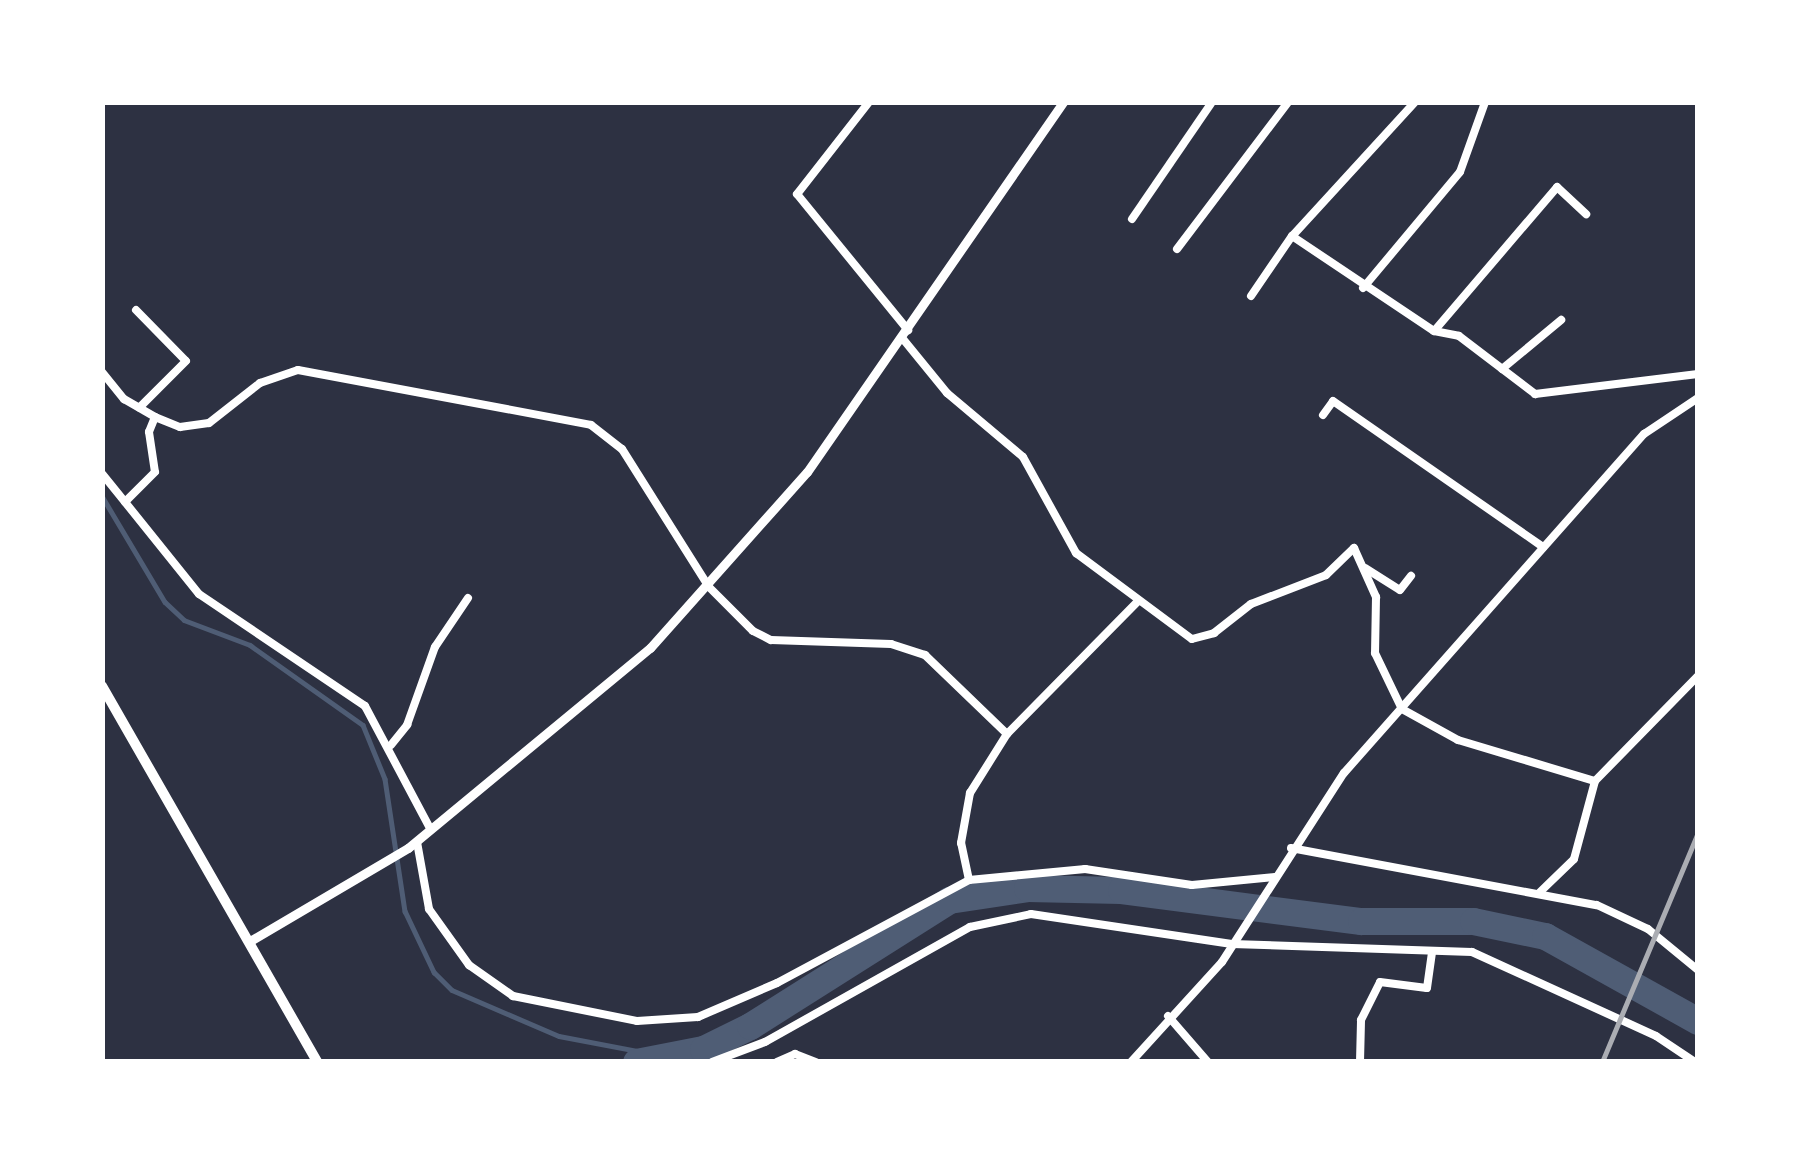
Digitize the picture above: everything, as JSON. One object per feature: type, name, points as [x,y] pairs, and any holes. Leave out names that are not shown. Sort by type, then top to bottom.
[{"type":"main road","points":[[102,686],[317,1062]]},
{"type":"street","points":[[869,102],[796,194],[947,393],[1022,457],[1076,553],[1192,639],[1214,633],[1251,604],[1326,575],[1354,548],[1376,597],[1375,652],[1402,709],[1458,740],[1595,781]]},
{"type":"street","points":[[250,941],[412,845],[589,705],[709,587],[807,472],[1063,102]]},
{"type":"street","points":[[1132,219],[1212,102]]},
{"type":"street","points":[[1177,249],[1288,102]]},
{"type":"street","points":[[1252,296],[1292,236],[1415,102]]},
{"type":"street","points":[[1362,288],[1460,172],[1479,138],[1485,102]]},
{"type":"street","points":[[1434,331],[1557,187],[1586,214]]},
{"type":"street","points":[[1292,236],[1362,288],[1434,331],[1460,336],[1502,369],[1550,396],[1698,374]]},
{"type":"street","points":[[136,310],[186,361],[139,408]]},
{"type":"street","points":[[1502,369],[1561,320]]},
{"type":"street","points":[[102,372],[139,408],[180,427],[208,423],[260,383],[298,370],[590,424],[622,449],[709,587],[771,640],[891,644],[925,655],[1006,734]]},
{"type":"street","points":[[1131,1062],[1232,944],[1291,848],[1402,709],[1644,434],[1698,398]]},
{"type":"street","points":[[1324,415],[1333,401],[1543,547]]},
{"type":"street","points":[[125,502],[155,472],[149,432],[155,417]]},
{"type":"street","points":[[102,474],[189,585],[348,690],[391,745],[431,830]]},
{"type":"street","points":[[1364,568],[1400,590],[1411,576]]},
{"type":"street","points":[[391,745],[407,725],[435,647],[468,598]]},
{"type":"street","points":[[969,880],[961,843],[970,793],[1006,734],[1138,601]]},
{"type":"street","points":[[1539,893],[1574,859],[1595,781],[1698,676]]},
{"type":"street","points":[[412,845],[429,909],[469,965],[513,996],[638,1021],[698,1017],[969,880],[1085,869],[1192,885],[1275,877]]},
{"type":"street","points":[[1291,848],[1539,893],[1636,923],[1698,970]]},
{"type":"street","points":[[712,1062],[991,921],[1031,914],[1232,944],[1472,952],[1656,1036],[1695,1062]]},
{"type":"street","points":[[1360,1062],[1361,1020],[1380,982],[1427,988],[1432,951]]},
{"type":"street","points":[[1168,1016],[1208,1062]]},
{"type":"street","points":[[777,1062],[795,1054],[816,1062]]},
{"type":"waterway","points":[[102,496],[165,602],[184,620],[250,645],[363,725],[385,779],[405,911],[434,972],[452,990],[559,1036],[664,1056]]},
{"type":"waterway","points":[[636,1062],[703,1049],[750,1026],[949,900],[1027,888],[1121,890],[1361,921],[1473,921],[1545,936],[1698,1021]]},
{"type":"railway","points":[[1602,1062],[1698,832]]}]
